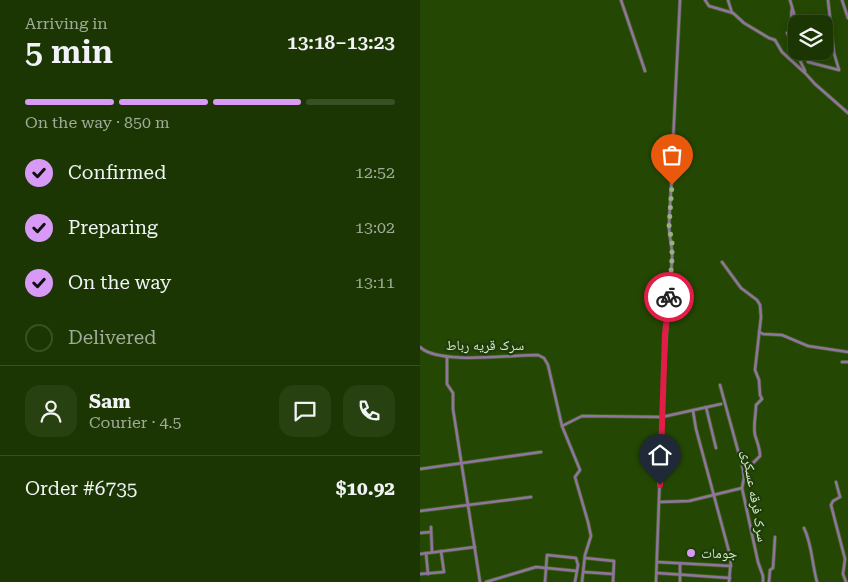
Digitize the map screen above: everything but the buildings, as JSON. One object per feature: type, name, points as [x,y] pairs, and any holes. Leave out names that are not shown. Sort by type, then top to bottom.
[{"type":"street","points":[[621,0],[645,71]]},
{"type":"street","points":[[656,582],[665,334],[672,259],[672,241],[669,227],[674,158],[673,142],[680,0]]},
{"type":"street","points":[[705,0],[709,6],[732,13],[775,40],[782,52],[848,113]]},
{"type":"street","points":[[728,0],[732,13]]},
{"type":"street","points":[[790,0],[794,15]]},
{"type":"street","points":[[828,0],[829,15]]},
{"type":"street","points":[[842,0],[848,17]]},
{"type":"street","points":[[792,9],[790,16],[793,24],[793,33],[787,33],[805,73]]},
{"type":"street","points":[[848,11],[848,17]]},
{"type":"street","points":[[807,60],[808,62],[839,70],[833,47]]},
{"type":"street","points":[[722,262],[741,288],[759,303],[761,317],[755,370],[762,398],[756,406],[757,416],[754,426],[755,436],[760,448],[760,456],[751,465],[744,478]]},
{"type":"street","points":[[759,332],[782,335],[808,346],[848,352]]},
{"type":"street","name":"سرک قریه رباط","points":[[420,346],[429,353],[447,357],[538,355],[544,358],[550,372],[562,426]]},
{"type":"street","points":[[447,357],[447,384],[453,393],[453,408],[480,582]]},
{"type":"street","points":[[842,362],[848,362]]},
{"type":"street","name":"سرک فرقه عسکری","points":[[720,385],[744,478],[742,488],[763,582]]},
{"type":"street","points":[[582,582],[585,558],[591,536],[575,477],[580,470],[562,426],[582,416],[662,417],[721,404]]},
{"type":"street","points":[[706,407],[716,448]]},
{"type":"street","points":[[693,410],[731,559],[730,582]]},
{"type":"street","points":[[420,469],[541,452]]},
{"type":"street","points":[[836,482],[840,498],[833,501],[831,505],[845,559],[843,574],[846,582]]},
{"type":"street","points":[[660,502],[689,501],[742,488]]},
{"type":"street","points":[[420,512],[531,497]]},
{"type":"street","points":[[431,527],[432,552]]},
{"type":"street","points":[[804,528],[809,537],[817,582]]},
{"type":"street","points":[[420,533],[431,532]]},
{"type":"street","points":[[769,582],[770,570],[773,568],[776,537]]},
{"type":"street","points":[[420,554],[475,547]]},
{"type":"street","points":[[420,574],[444,571],[441,551]]},
{"type":"street","points":[[426,553],[428,574]]},
{"type":"street","points":[[545,582],[547,555],[576,558],[577,571],[575,582]]},
{"type":"street","points":[[585,558],[614,561],[613,582]]},
{"type":"street","points":[[657,562],[731,566]]},
{"type":"street","points":[[680,563],[680,582]]},
{"type":"street","points":[[486,582],[536,568],[577,571]]},
{"type":"street","points":[[584,572],[614,574]]},
{"type":"street","points":[[657,573],[730,578]]},
{"type":"way so far","points":[[669,297],[672,259],[672,241],[669,227],[672,185]]},
{"type":"place","name":"جومات","points":[[691,553]]},
{"type":"route","points":[[660,485],[665,334],[669,297]]}]
